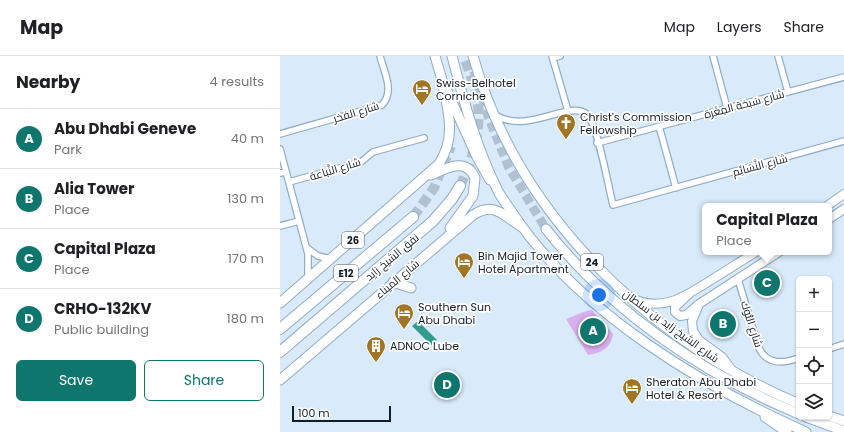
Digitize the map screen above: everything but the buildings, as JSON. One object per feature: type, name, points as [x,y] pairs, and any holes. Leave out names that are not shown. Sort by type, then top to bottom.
[{"type":"highway","name":"نفق الشيخ زايد","points":[[280,352],[433,221],[452,199],[460,186]]},
{"type":"highway","name":"نفق الشيخ زايد","points":[[280,329],[413,217]]},
{"type":"main road","name":"24","points":[[435,56],[442,80],[477,157],[522,227],[538,248],[558,270],[598,306],[661,352],[736,397],[806,432]]},
{"type":"main road","points":[[452,56],[475,134],[500,194]]},
{"type":"main road","name":"شارع الشيخ زايد بن سلطان","points":[[473,56],[493,114],[515,158],[553,216],[586,256],[629,297],[684,339],[733,371],[796,402]]},
{"type":"main road","name":"26","points":[[280,303],[426,177],[441,161],[450,136],[450,121],[442,80]]},
{"type":"main road","points":[[426,177],[457,165],[467,168],[475,178],[475,191],[471,201],[437,246]]},
{"type":"main road","points":[[831,203],[844,194]]},
{"type":"main road","name":"شارع الميناء","points":[[280,380],[472,215],[482,210],[491,209],[500,212],[522,227]]},
{"type":"main road","points":[[832,217],[844,209]]},
{"type":"main road","points":[[546,229],[563,251],[605,292],[662,337],[741,387],[796,413]]},
{"type":"main road","points":[[629,297],[642,302],[662,304],[677,301],[751,255]]},
{"type":"main road","points":[[689,294],[676,305],[676,313],[684,316],[699,304],[775,255]]},
{"type":"main road","points":[[393,282],[411,288]]},
{"type":"main road","points":[[699,304],[692,321],[693,331],[699,340],[722,357],[733,371]]},
{"type":"main road","points":[[736,397],[787,432]]},
{"type":"main road","points":[[832,417],[844,421]]},
{"type":"main road","points":[[814,420],[844,431]]},
{"type":"street","name":"شارع الفخر","points":[[280,134],[382,105],[387,100],[389,89],[380,56]]},
{"type":"street","points":[[560,56],[552,57],[568,111]]},
{"type":"street","points":[[713,56],[727,108]]},
{"type":"street","points":[[778,56],[788,92]]},
{"type":"street","name":"شارع سَبخة المِغَرة","points":[[598,146],[660,126],[844,77]]},
{"type":"street","points":[[493,114],[507,121],[521,122],[537,120],[568,111],[579,110],[587,114],[591,121],[598,146]]},
{"type":"street","points":[[660,126],[676,188]]},
{"type":"street","name":"شارع النَّباعة","points":[[289,182],[361,162],[374,152],[424,138]]},
{"type":"street","name":"شارع النَّسَائِم","points":[[598,146],[612,205],[844,141]]},
{"type":"street","points":[[280,149],[283,172],[289,182],[306,248],[310,267],[308,280]]},
{"type":"street","points":[[280,226],[299,221]]},
{"type":"street","points":[[306,248],[318,256],[331,259]]},
{"type":"street","name":"شارع التُّوك","points":[[738,280],[758,346],[764,355],[779,363],[796,359]]},
{"type":"street","points":[[832,348],[844,344]]},
{"type":"shaded area","points":[[592,310],[613,334],[610,343],[605,349],[598,353],[588,355],[566,319],[582,312]]},
{"type":"shaded area","points":[[418,321],[437,340],[431,345],[412,326]]},
{"type":"shaded area","points":[[584,322],[590,323],[598,331],[598,339],[596,342],[589,343],[587,340],[593,335],[591,328],[586,326],[580,329],[579,327]]},
{"type":"tunnel","points":[[460,186],[475,146],[479,114],[476,92],[464,56]]},
{"type":"tunnel","points":[[474,71],[488,116],[509,168],[546,229]]},
{"type":"tunnel","points":[[413,217],[434,188],[451,146]]},
{"type":"place","name":"Swiss-Belhotel Corniche","points":[[422,106]]},
{"type":"place","name":"Christ's Commission Fellowship","points":[[566,140]]},
{"type":"place","name":"Bin Majid Tower Hotel Apartment","points":[[464,279]]},
{"type":"place","name":"Capital Plaza","points":[[767,283]]},
{"type":"place","name":"Alia Tower","points":[[723,324]]},
{"type":"place","name":"Southern Sun Abu Dhabi","points":[[404,330]]},
{"type":"place","name":"Abu Dhabi Geneve","points":[[593,331]]},
{"type":"place","name":"ADNOC Lube","points":[[376,363]]},
{"type":"place","name":"CRHO-132KV","points":[[447,385]]},
{"type":"place","name":"Sheraton Abu Dhabi Hotel & Resort","points":[[632,405]]}]
